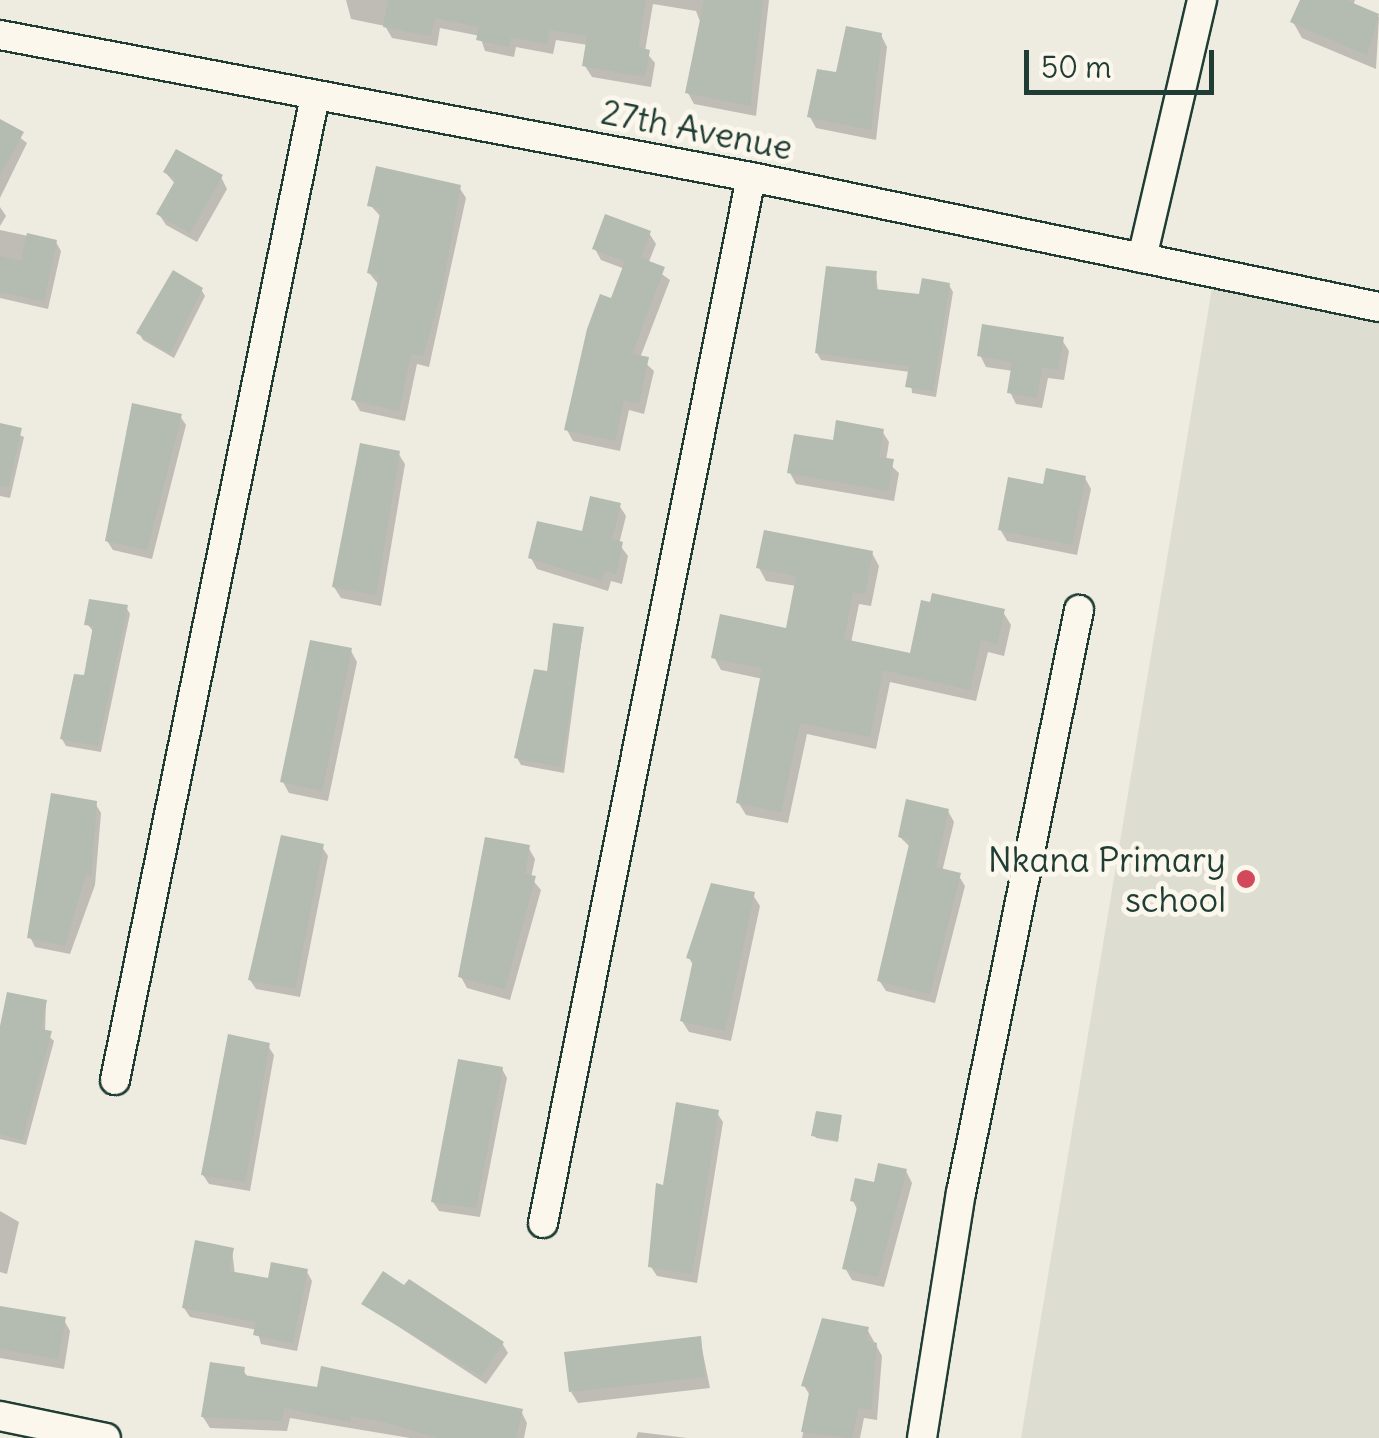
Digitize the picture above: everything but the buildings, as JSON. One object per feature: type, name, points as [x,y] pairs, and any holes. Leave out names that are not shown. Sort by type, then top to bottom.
[{"type":"street","points":[[1142,258],[1202,0]]},
{"type":"street","name":"27th Avenue","points":[[0,35],[751,177],[1379,306]]},
{"type":"street","points":[[115,1080],[315,96]]},
{"type":"street","points":[[543,1222],[751,177]]},
{"type":"street","points":[[922,1438],[961,1192],[1080,610]]},
{"type":"street","points":[[0,1416],[106,1438]]},
{"type":"shaded area","name":"Nkana Primary school","points":[[1213,282],[1379,320],[1379,1438],[1021,1438]]},
{"type":"place","name":"Nkana Primary school","points":[[1246,879]]}]
